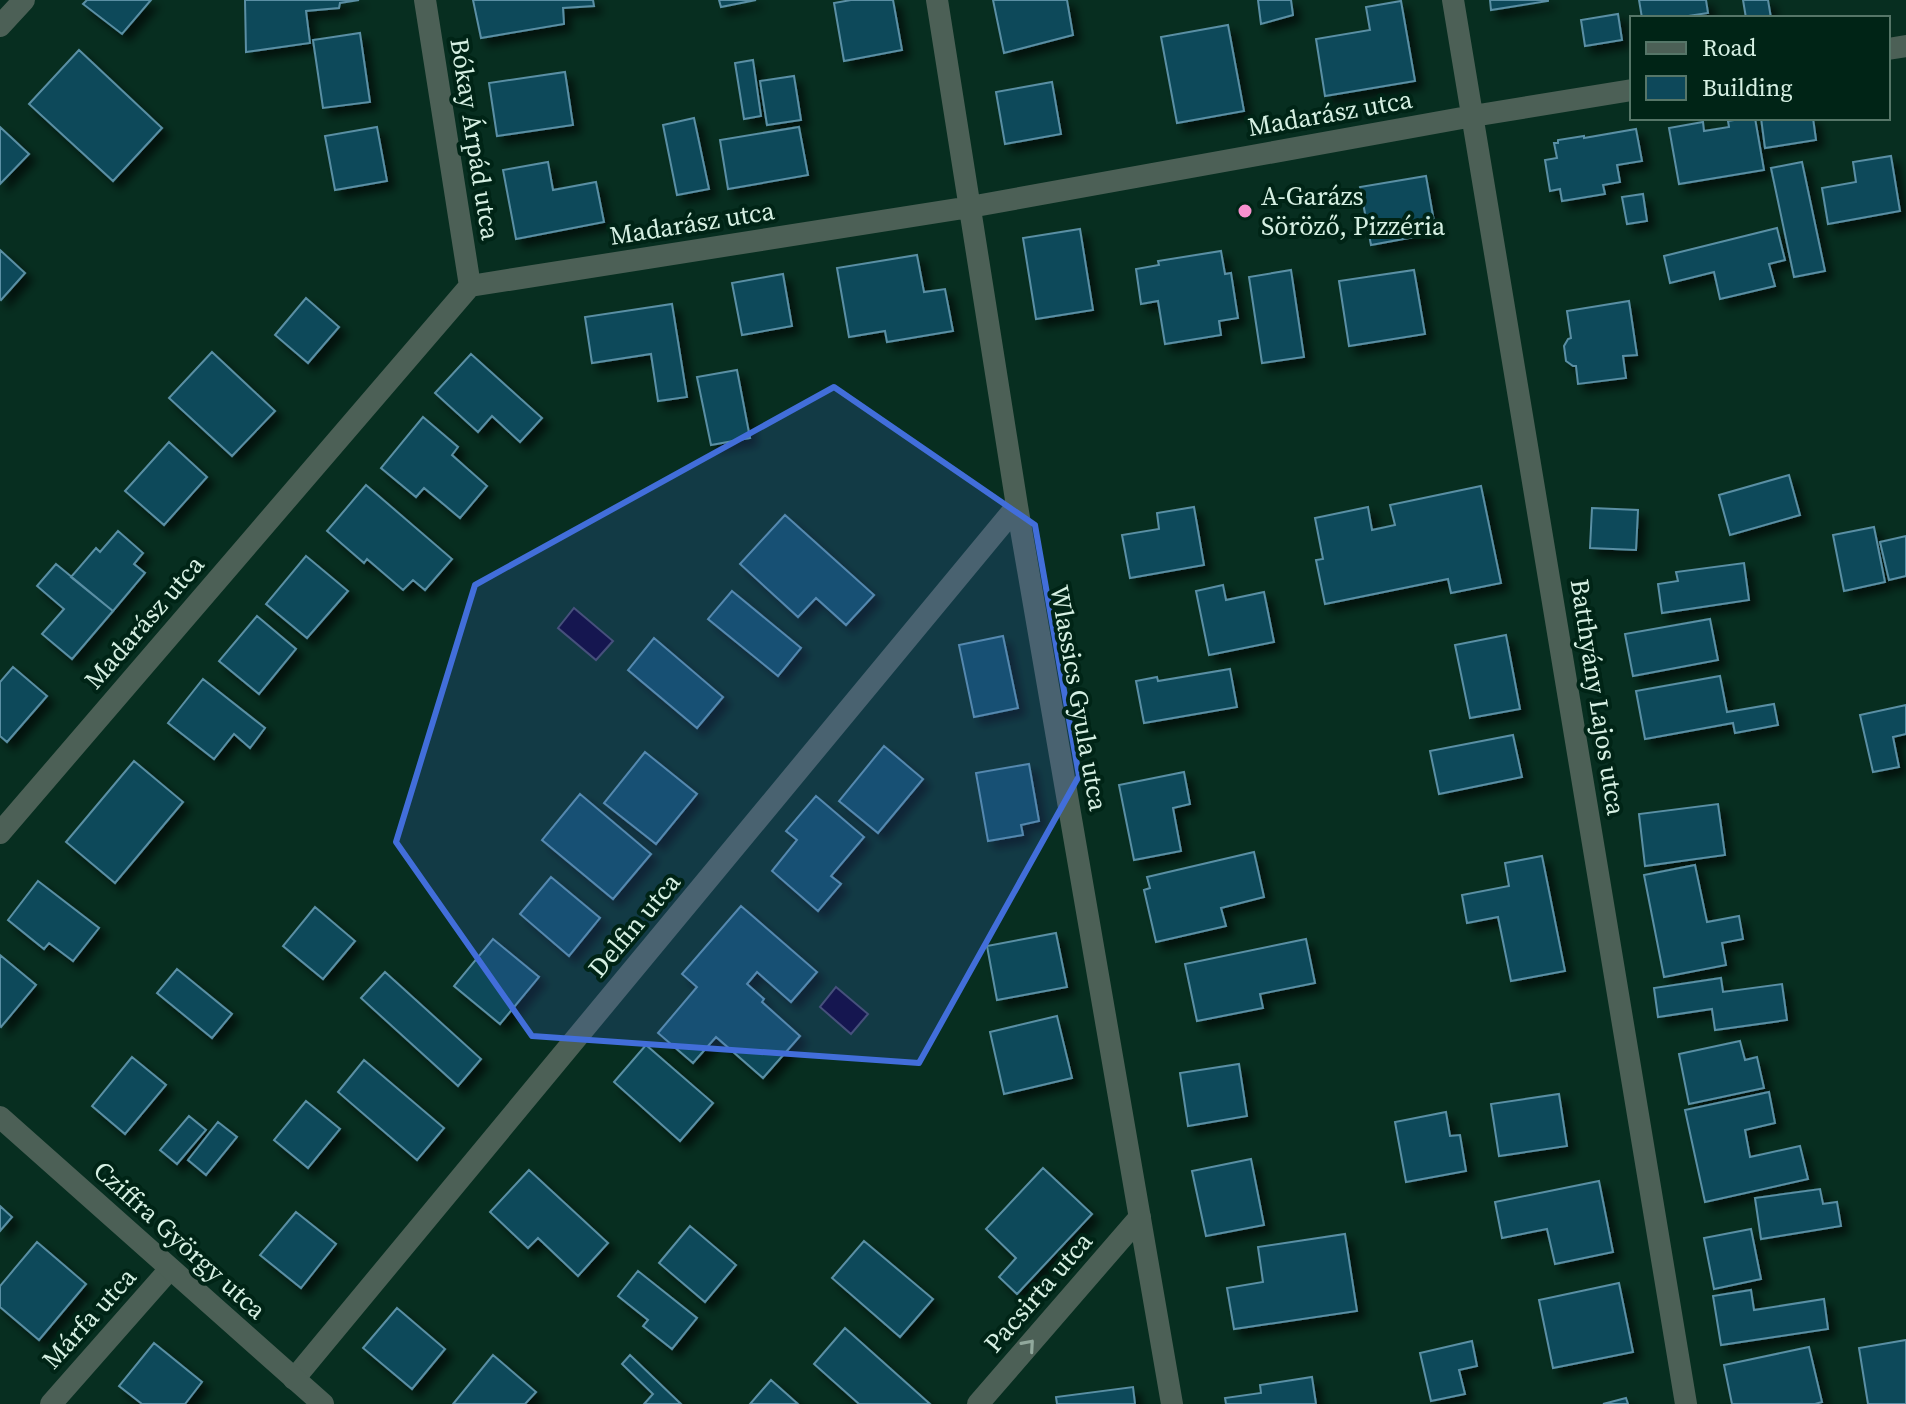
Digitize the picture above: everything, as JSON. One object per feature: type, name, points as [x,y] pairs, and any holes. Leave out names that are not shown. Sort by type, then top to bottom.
[{"type":"street","points":[[0,26],[24,0]]},
{"type":"street","name":"Bókay Árpád utca","points":[[425,0],[470,286]]},
{"type":"street","name":"Wlassics Gyula utca","points":[[937,0],[1017,506],[1172,1404]]},
{"type":"street","name":"Batthyány Lajos utca","points":[[1453,0],[1686,1404]]},
{"type":"street","name":"Madarász utca","points":[[0,833],[470,286],[970,207],[1630,90]]},
{"type":"street","name":"Delfin utca","points":[[294,1379],[1017,506]]},
{"type":"street","name":"Cziffra György utca","points":[[0,1117],[323,1404]]},
{"type":"street","name":"Pacsirta utca","points":[[978,1404],[1140,1217]]},
{"type":"street","name":"Márfa utca","points":[[51,1404],[170,1269]]},
{"type":"highlighted area","points":[[834,387],[1035,525],[1079,776],[919,1063],[532,1036],[396,842],[475,585]]},
{"type":"shaded area","points":[[574,608],[613,641],[596,660],[558,628]]},
{"type":"shaded area","points":[[836,987],[868,1014],[851,1034],[820,1007]]},
{"type":"building","points":[[87,0],[151,0],[122,34],[83,4]]},
{"type":"building","points":[[245,0],[359,0],[340,3],[339,8],[306,11],[310,43],[246,52]]},
{"type":"building","points":[[473,0],[593,0],[594,6],[563,8],[564,24],[481,38]]},
{"type":"building","points":[[719,0],[756,0],[721,7]]},
{"type":"building","points":[[893,0],[902,50],[844,61],[834,3]]},
{"type":"building","points":[[993,0],[1067,0],[1073,35],[1004,53]]},
{"type":"building","points":[[1258,0],[1291,0],[1293,15],[1261,24]]},
{"type":"building","points":[[1490,0],[1548,0],[1548,1],[1491,10]]},
{"type":"building","points":[[1639,0],[1706,0],[1708,13],[1688,16],[1642,16]]},
{"type":"building","points":[[1743,0],[1768,0],[1771,16],[1746,16]]},
{"type":"building","points":[[1401,1],[1415,81],[1325,96],[1316,39],[1370,30],[1366,7]]},
{"type":"building","points":[[1618,14],[1622,40],[1585,46],[1581,20]]},
{"type":"building","points":[[1228,25],[1244,111],[1177,123],[1161,37]]},
{"type":"building","points":[[360,33],[370,102],[323,108],[313,40]]},
{"type":"building","points":[[79,50],[162,128],[113,181],[29,104]]},
{"type":"building","points":[[753,60],[761,116],[744,119],[735,63]]},
{"type":"building","points":[[565,72],[573,125],[497,136],[489,83]]},
{"type":"building","points":[[794,76],[801,120],[767,125],[760,81]]},
{"type":"building","points":[[1052,82],[1061,134],[1005,144],[996,92]]},
{"type":"building","points":[[694,118],[709,189],[677,195],[663,125]]},
{"type":"building","points":[[1755,120],[1764,170],[1679,184],[1669,128],[1703,122],[1704,131],[1729,127],[1728,121]]},
{"type":"building","points":[[1761,120],[1813,120],[1816,140],[1765,148]]},
{"type":"building","points":[[0,127],[29,154],[0,184]]},
{"type":"building","points":[[377,127],[387,181],[335,190],[325,136]]},
{"type":"building","points":[[799,127],[808,175],[728,189],[720,140]]},
{"type":"building","points":[[1636,129],[1642,161],[1617,165],[1620,182],[1603,185],[1605,194],[1562,201],[1560,189],[1550,191],[1545,160],[1557,158],[1554,143],[1558,140]]},
{"type":"building","points":[[1891,156],[1900,211],[1828,224],[1822,188],[1856,182],[1853,162]]},
{"type":"building","points":[[548,162],[553,190],[596,182],[604,222],[516,239],[503,170]]},
{"type":"building","points":[[1802,162],[1825,271],[1794,277],[1771,168]]},
{"type":"building","points":[[1426,176],[1436,233],[1371,245],[1360,187]]},
{"type":"building","points":[[1643,194],[1647,221],[1627,224],[1622,197]]},
{"type":"building","points":[[1777,228],[1785,260],[1769,264],[1775,286],[1720,299],[1714,272],[1670,283],[1664,256]]},
{"type":"building","points":[[1080,229],[1093,310],[1036,319],[1023,238]]},
{"type":"building","points":[[0,250],[25,273],[1,300],[0,299]]},
{"type":"building","points":[[1221,251],[1225,274],[1231,273],[1238,318],[1219,321],[1221,335],[1165,344],[1158,301],[1141,304],[1136,269],[1159,265],[1158,261]]},
{"type":"building","points":[[917,255],[924,292],[945,289],[953,331],[887,342],[885,331],[849,337],[837,268]]},
{"type":"building","points":[[1291,270],[1304,357],[1262,363],[1249,277]]},
{"type":"building","points":[[1414,270],[1425,334],[1349,346],[1339,281]]},
{"type":"building","points":[[783,274],[792,326],[742,335],[732,283]]},
{"type":"building","points":[[306,298],[339,327],[308,363],[275,335]]},
{"type":"building","points":[[1629,301],[1637,355],[1623,356],[1626,378],[1578,384],[1576,366],[1566,361],[1564,346],[1571,338],[1567,311]]},
{"type":"building","points":[[672,304],[687,397],[658,401],[651,354],[592,363],[585,317]]},
{"type":"building","points":[[212,352],[275,411],[232,456],[169,398]]},
{"type":"building","points":[[471,354],[542,418],[520,442],[492,416],[478,432],[435,393]]},
{"type":"building","points":[[737,370],[750,438],[711,445],[697,377]]},
{"type":"building","points":[[423,417],[458,447],[452,455],[487,486],[460,518],[424,488],[416,497],[381,468]]},
{"type":"building","points":[[169,442],[207,477],[164,525],[125,491]]},
{"type":"building","points":[[1789,475],[1800,515],[1730,535],[1719,495]]},
{"type":"building","points":[[366,485],[452,559],[425,590],[413,580],[403,590],[367,559],[364,563],[327,531]]},
{"type":"building","points":[[1481,486],[1501,583],[1451,593],[1448,579],[1325,604],[1316,560],[1323,559],[1315,518],[1368,507],[1372,530],[1395,525],[1390,505]]},
{"type":"building","points":[[1194,507],[1204,565],[1130,578],[1122,535],[1159,529],[1157,513]]},
{"type":"building","points":[[1592,508],[1638,510],[1636,550],[1590,548]]},
{"type":"building","points":[[785,515],[874,595],[846,625],[816,598],[798,617],[740,564]]},
{"type":"building","points":[[1874,527],[1885,582],[1844,591],[1833,535]]},
{"type":"building","points":[[118,531],[143,553],[134,564],[145,573],[113,611],[71,577],[96,548],[100,552]]},
{"type":"building","points":[[1906,536],[1906,576],[1889,580],[1880,542]]},
{"type":"building","points":[[306,556],[348,591],[307,638],[266,604]]},
{"type":"building","points":[[1744,563],[1749,600],[1662,613],[1658,584],[1678,581],[1676,572]]},
{"type":"building","points":[[56,564],[113,611],[72,659],[42,634],[64,609],[37,586]]},
{"type":"building","points":[[1223,585],[1226,600],[1264,592],[1274,642],[1209,655],[1196,591]]},
{"type":"building","points":[[732,591],[801,648],[778,676],[708,619]]},
{"type":"building","points":[[257,616],[296,649],[259,694],[219,661]]},
{"type":"building","points":[[1710,619],[1718,660],[1633,676],[1625,634]]},
{"type":"building","points":[[1506,635],[1520,709],[1470,718],[1455,645]]},
{"type":"building","points":[[1003,636],[1018,708],[974,717],[959,645]]},
{"type":"building","points":[[654,638],[723,697],[697,728],[628,670]]},
{"type":"building","points":[[13,667],[47,696],[7,742],[0,736],[0,682]]},
{"type":"building","points":[[1230,669],[1237,707],[1144,723],[1136,681],[1157,677],[1158,681]]},
{"type":"building","points":[[1720,676],[1727,712],[1774,704],[1778,725],[1735,733],[1733,723],[1645,739],[1636,691]]},
{"type":"building","points":[[203,679],[265,728],[250,748],[234,734],[214,759],[168,723]]},
{"type":"building","points":[[1906,705],[1906,734],[1893,737],[1899,767],[1873,772],[1860,715]]},
{"type":"building","points":[[1513,735],[1522,777],[1439,794],[1430,751]]},
{"type":"building","points":[[884,746],[923,779],[878,833],[839,801]]},
{"type":"building","points":[[645,752],[697,794],[656,844],[604,803]]},
{"type":"building","points":[[134,761],[183,802],[115,883],[66,842]]},
{"type":"building","points":[[1029,764],[1039,821],[1021,825],[1023,835],[988,841],[976,773]]},
{"type":"building","points":[[1184,772],[1190,804],[1173,808],[1181,851],[1134,860],[1119,785]]},
{"type":"building","points":[[580,794],[651,854],[613,899],[542,840]]},
{"type":"building","points":[[816,796],[864,837],[831,876],[841,884],[818,911],[772,871],[797,840],[786,831]]},
{"type":"building","points":[[1718,804],[1725,855],[1645,866],[1639,814]]},
{"type":"building","points":[[1254,852],[1264,897],[1221,908],[1226,926],[1156,942],[1144,890],[1150,888],[1147,877]]},
{"type":"building","points":[[1542,856],[1565,971],[1511,981],[1498,917],[1467,923],[1462,895],[1509,886],[1505,863]]},
{"type":"building","points":[[1695,865],[1707,922],[1739,916],[1743,939],[1722,943],[1726,965],[1664,977],[1644,875]]},
{"type":"building","points":[[551,877],[600,918],[569,956],[520,914]]},
{"type":"building","points":[[38,881],[99,928],[73,961],[49,943],[44,949],[8,920]]},
{"type":"building","points":[[741,906],[817,972],[791,1002],[757,972],[747,984],[800,1036],[763,1078],[716,1037],[693,1063],[658,1033],[697,987],[682,974]]},
{"type":"building","points":[[315,907],[355,941],[323,979],[283,946]]},
{"type":"building","points":[[1056,933],[1067,987],[997,1000],[987,946]]},
{"type":"building","points":[[493,939],[539,977],[500,1024],[454,986]]},
{"type":"building","points":[[1306,939],[1315,983],[1260,994],[1263,1008],[1197,1021],[1185,964]]},
{"type":"building","points":[[0,955],[36,985],[1,1027],[0,1026]]},
{"type":"building","points":[[177,969],[232,1014],[212,1038],[157,993]]},
{"type":"building","points":[[385,972],[481,1059],[458,1086],[361,998]]},
{"type":"building","points":[[1721,978],[1723,992],[1782,984],[1787,1020],[1715,1030],[1712,1009],[1658,1017],[1654,988]]},
{"type":"building","points":[[1057,1016],[1072,1078],[1004,1094],[990,1032]]},
{"type":"building","points":[[1740,1041],[1745,1060],[1757,1057],[1764,1088],[1689,1104],[1679,1054]]},
{"type":"building","points":[[646,1045],[713,1103],[680,1141],[614,1082]]},
{"type":"building","points":[[132,1057],[166,1085],[125,1134],[92,1106]]},
{"type":"building","points":[[364,1060],[444,1128],[417,1160],[338,1092]]},
{"type":"building","points":[[1239,1064],[1247,1116],[1188,1126],[1180,1073]]},
{"type":"building","points":[[1769,1092],[1775,1123],[1745,1130],[1750,1157],[1800,1146],[1808,1179],[1705,1202],[1685,1110]]},
{"type":"building","points":[[1559,1094],[1567,1146],[1499,1156],[1491,1104]]},
{"type":"building","points":[[306,1101],[340,1129],[308,1168],[274,1140]]},
{"type":"building","points":[[1446,1112],[1450,1136],[1460,1135],[1466,1171],[1406,1182],[1395,1122]]},
{"type":"building","points":[[189,1116],[206,1130],[177,1164],[160,1150]]},
{"type":"building","points":[[218,1122],[237,1137],[206,1175],[188,1160]]},
{"type":"building","points":[[1251,1159],[1264,1225],[1206,1236],[1192,1171]]},
{"type":"building","points":[[1043,1168],[1092,1214],[1017,1294],[999,1277],[1016,1258],[986,1229]]},
{"type":"building","points":[[529,1170],[608,1243],[578,1276],[538,1238],[528,1248],[490,1212]]},
{"type":"building","points":[[1599,1181],[1613,1252],[1555,1264],[1547,1229],[1502,1238],[1495,1202]]},
{"type":"building","points":[[1820,1189],[1823,1204],[1837,1202],[1841,1226],[1761,1239],[1755,1198]]},
{"type":"building","points":[[0,1206],[12,1217],[0,1231]]},
{"type":"building","points":[[296,1212],[336,1244],[301,1288],[260,1255]]},
{"type":"building","points":[[690,1226],[736,1265],[705,1302],[659,1263]]},
{"type":"building","points":[[1751,1229],[1761,1279],[1714,1289],[1704,1238]]},
{"type":"building","points":[[1345,1234],[1357,1311],[1234,1329],[1227,1288],[1263,1282],[1258,1247]]},
{"type":"building","points":[[864,1241],[933,1299],[900,1337],[832,1278]]},
{"type":"building","points":[[37,1242],[86,1284],[39,1340],[0,1307],[0,1286]]},
{"type":"building","points":[[638,1271],[697,1318],[672,1349],[643,1326],[648,1320],[618,1296]]},
{"type":"building","points":[[1619,1283],[1633,1352],[1553,1368],[1539,1300]]},
{"type":"building","points":[[1751,1290],[1754,1310],[1824,1299],[1828,1329],[1721,1345],[1713,1296]]},
{"type":"building","points":[[397,1308],[445,1349],[412,1389],[363,1348]]},
{"type":"building","points":[[845,1328],[930,1404],[859,1404],[814,1364]]},
{"type":"building","points":[[1906,1340],[1906,1404],[1868,1404],[1859,1348]]},
{"type":"building","points":[[1472,1341],[1477,1366],[1459,1370],[1465,1394],[1431,1401],[1420,1353]]},
{"type":"building","points":[[154,1343],[202,1382],[185,1404],[142,1404],[119,1386]]},
{"type":"building","points":[[1809,1347],[1822,1402],[1732,1404],[1724,1365]]},
{"type":"building","points":[[493,1355],[536,1392],[525,1404],[453,1404]]},
{"type":"building","points":[[630,1355],[681,1404],[644,1404],[653,1394],[622,1364]]},
{"type":"building","points":[[1312,1377],[1316,1404],[1226,1404],[1225,1398],[1261,1393],[1260,1385]]},
{"type":"building","points":[[771,1380],[798,1404],[750,1404]]},
{"type":"building","points":[[1133,1387],[1135,1404],[1057,1404],[1056,1397]]},
{"type":"building","points":[[1626,1398],[1628,1404],[1603,1404]]},
{"type":"place","name":"A-Garázs Söröző, Pizzéria","points":[[1245,211]]}]
